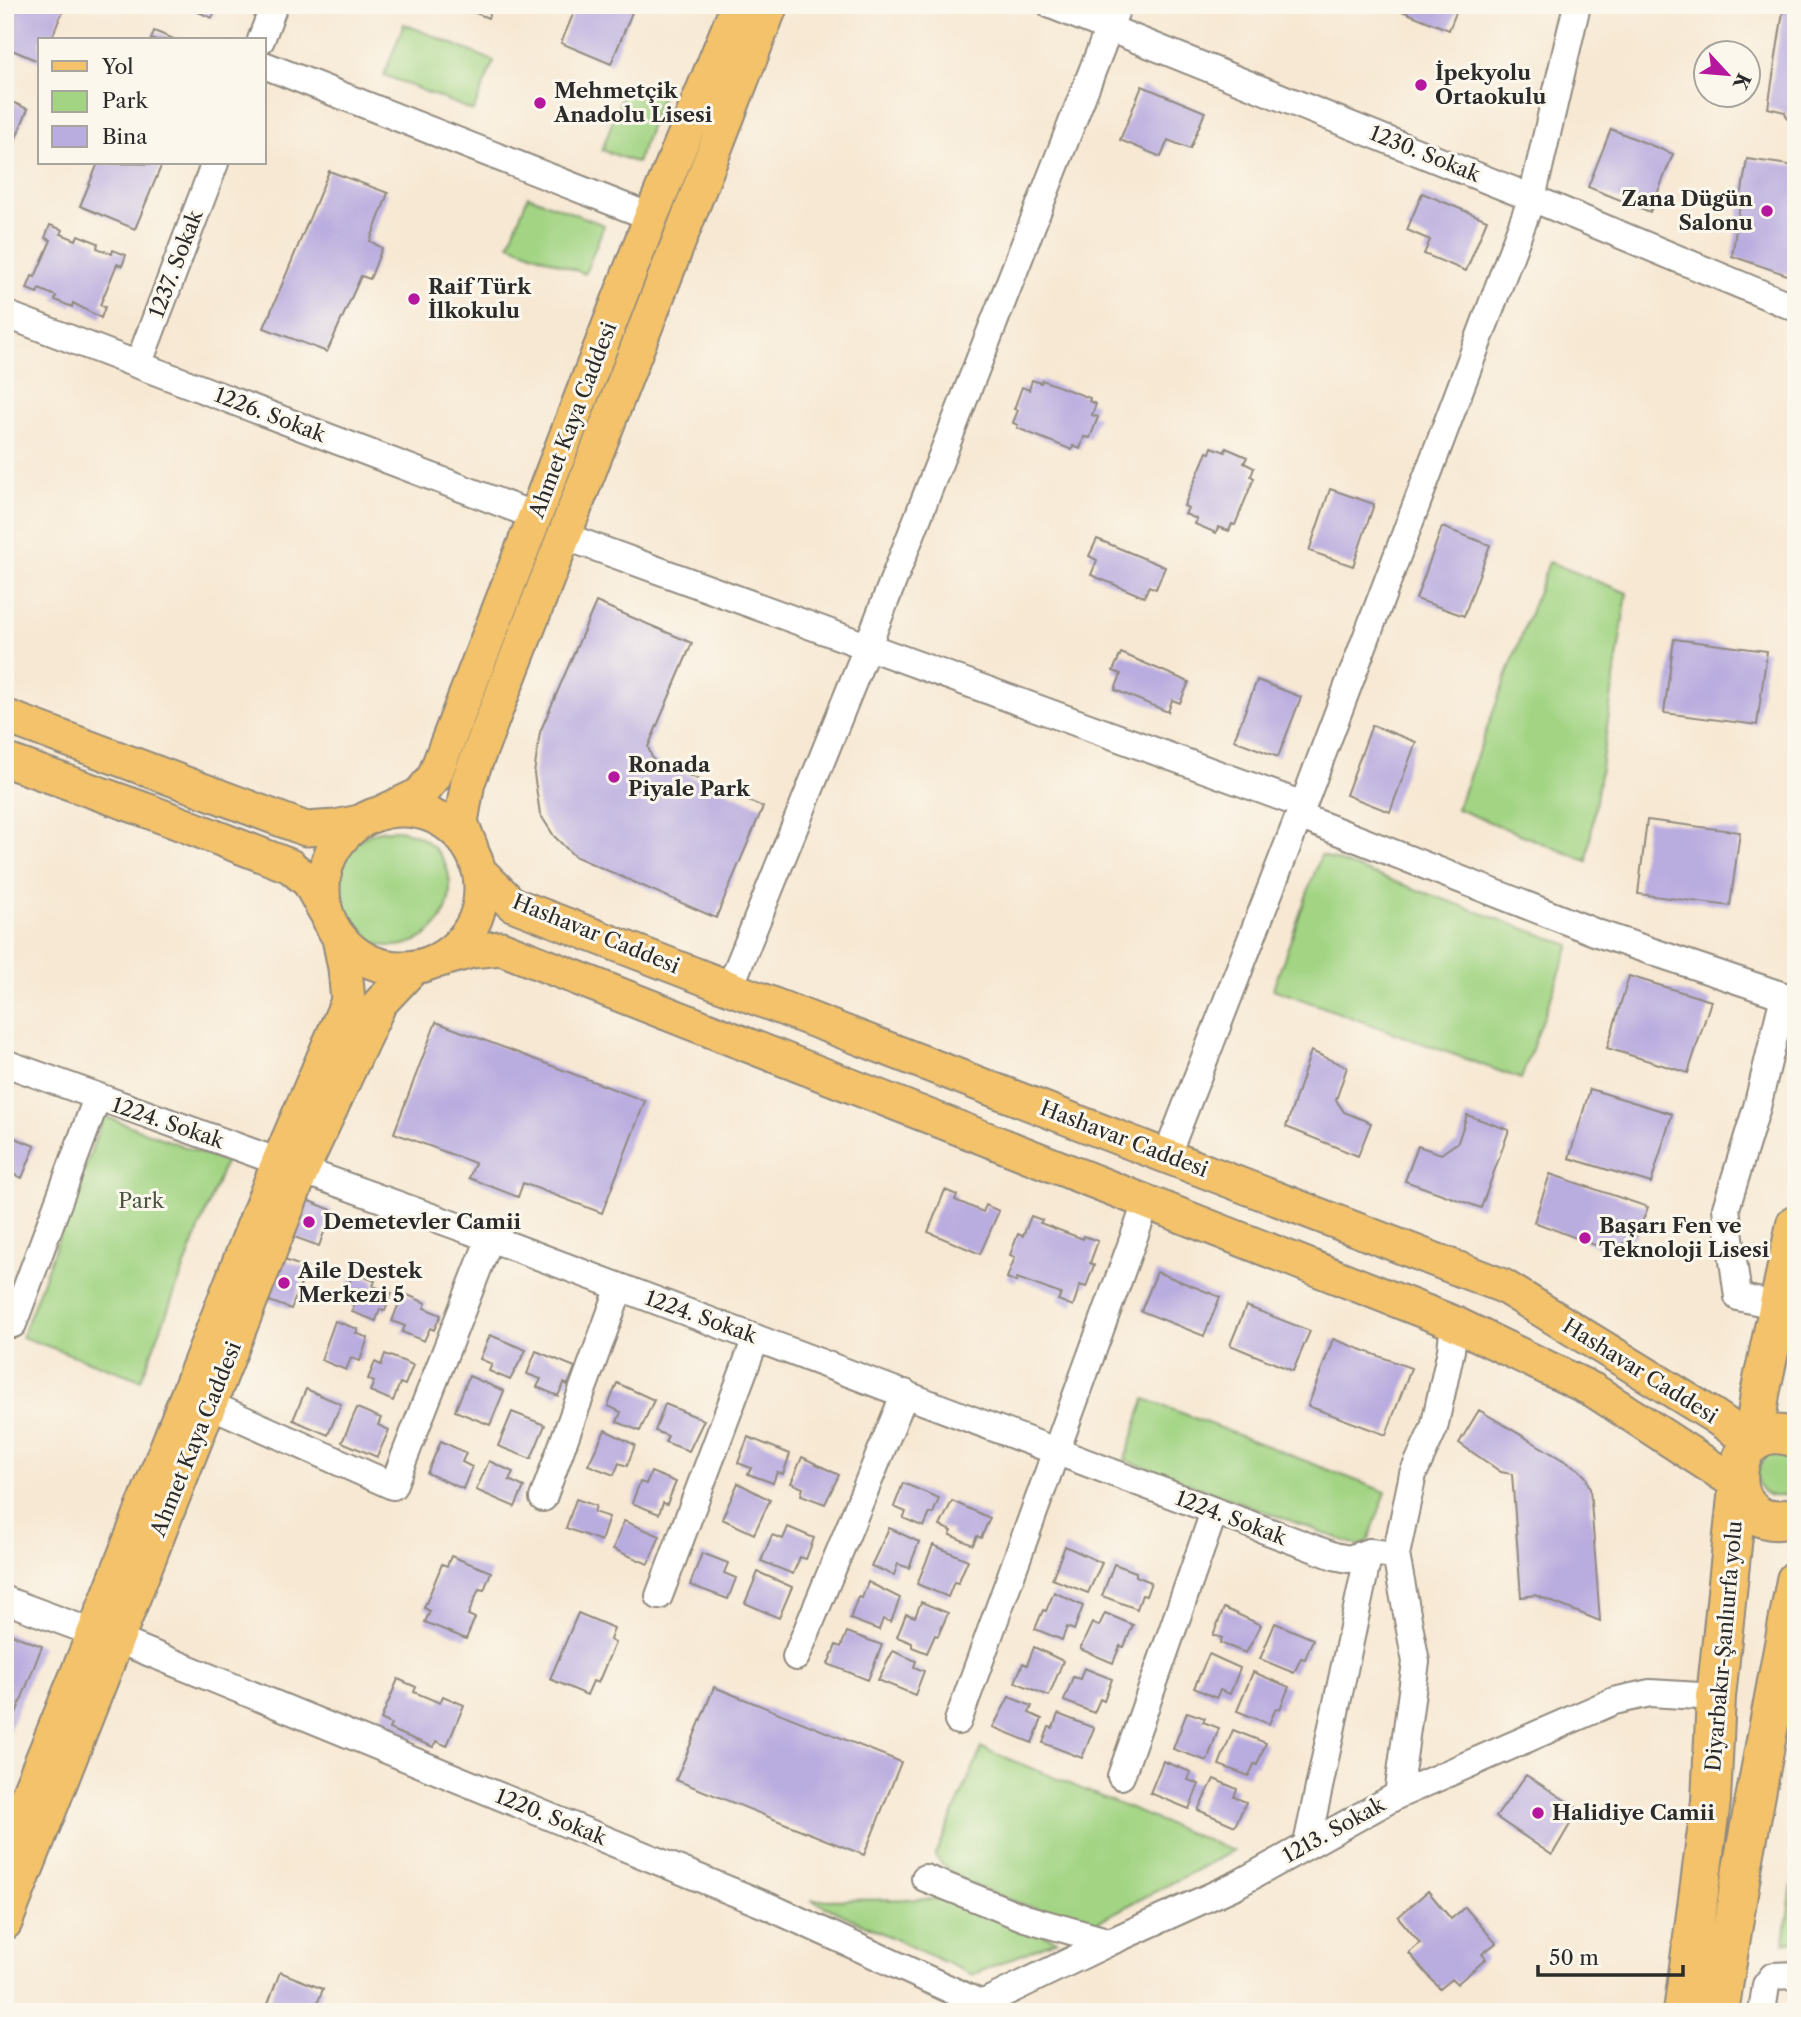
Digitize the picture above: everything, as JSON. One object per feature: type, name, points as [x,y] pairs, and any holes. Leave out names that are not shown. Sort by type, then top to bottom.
[{"type":"highway","points":[[1753,1443],[1760,1394],[1796,1224]]},
{"type":"highway","points":[[1753,1443],[1768,1436],[1796,1438]]},
{"type":"highway","name":"Diyarbakır-Şanlıurfa yolu","points":[[1683,2012],[1711,1801],[1716,1697],[1737,1485],[1740,1461],[1753,1443]]},
{"type":"highway","points":[[1737,1485],[1743,1501],[1765,1518],[1779,1520],[1796,1516]]},
{"type":"highway","points":[[1719,2012],[1742,1869],[1796,1580]]},
{"type":"main road","name":"Ahmet Kaya Caddesi","points":[[371,817],[419,795],[434,777],[651,217],[738,5]]},
{"type":"main road","points":[[425,965],[460,945],[475,922],[482,897],[476,860],[461,822],[468,782],[771,5]]},
{"type":"main road","points":[[5,716],[306,829],[335,827],[408,809],[433,815],[454,828],[476,860]]},
{"type":"main road","points":[[5,760],[290,866],[309,882],[333,926],[359,957],[384,967],[425,965],[472,951],[501,948],[1454,1323],[1592,1390],[1737,1485]]},
{"type":"main road","points":[[333,926],[323,887],[328,862],[340,839],[371,817]]},
{"type":"main road","name":"Hashavar Caddesi","points":[[476,860],[512,904],[1503,1286],[1714,1416],[1753,1443]]},
{"type":"main road","name":"Ahmet Kaya Caddesi","points":[[5,1923],[105,1636],[290,1166],[348,1001],[345,968],[333,926]]},
{"type":"main road","name":"Ahmet Kaya Caddesi","points":[[290,1166],[380,1003],[425,965]]},
{"type":"main road","name":"Ahmet Kaya Caddesi","points":[[5,1850],[105,1636]]},
{"type":"street","points":[[262,38],[274,5]]},
{"type":"street","name":"1230. Sokak","points":[[1051,5],[1113,16],[1796,309]]},
{"type":"street","points":[[1167,1155],[1301,810],[1532,198],[1577,5]]},
{"type":"street","points":[[730,987],[1113,16]]},
{"type":"street","points":[[266,66],[651,217]]},
{"type":"street","name":"1237. Sokak","points":[[138,365],[215,164]]},
{"type":"street","name":"1226. Sokak","points":[[5,314],[535,516]]},
{"type":"street","points":[[564,536],[867,645],[1301,810],[1597,933],[1784,996],[1757,1107],[1726,1208],[1738,1297],[1779,1306]]},
{"type":"street","name":"1224. Sokak","points":[[5,1063],[490,1238],[1334,1556],[1349,1559],[1369,1552],[1396,1555]]},
{"type":"street","points":[[13,1324],[97,1098]]},
{"type":"street","points":[[958,1721],[1147,1202]]},
{"type":"street","points":[[198,1399],[393,1486],[490,1238]]},
{"type":"street","points":[[544,1498],[620,1287]]},
{"type":"street","points":[[1398,1795],[1416,1662],[1396,1555],[1413,1474],[1434,1428],[1451,1350],[1454,1323]]},
{"type":"street","points":[[659,1596],[756,1338]]},
{"type":"street","points":[[796,1657],[905,1393]]},
{"type":"street","points":[[1121,1776],[1214,1512]]},
{"type":"street","points":[[1307,1844],[1369,1552]]},
{"type":"street","name":"1220. Sokak","points":[[5,1600],[105,1636],[770,1907],[974,2008]]},
{"type":"street","name":"1213. Sokak","points":[[974,2008],[1110,1941],[1236,1885],[1398,1795],[1614,1701],[1650,1693],[1716,1697]]},
{"type":"street","points":[[925,1878],[1025,1918],[1110,1941]]},
{"type":"street","points":[[1762,2012],[1766,1985],[1773,1976],[1796,1975]]},
{"type":"green space","points":[[404,24],[494,61],[473,111],[384,75]]},
{"type":"green space","points":[[627,82],[662,95],[637,163],[602,150]]},
{"type":"green space","points":[[528,196],[604,225],[585,274],[509,244]]},
{"type":"green space","points":[[1549,562],[1627,593],[1587,861],[1457,809]]},
{"type":"green space","points":[[392,830],[414,835],[433,847],[445,866],[450,888],[445,910],[433,929],[414,941],[392,946],[370,941],[351,929],[339,910],[334,888],[339,866],[351,847],[370,835]]},
{"type":"green space","points":[[1321,855],[1570,945],[1521,1079],[1273,989]]},
{"type":"green space","name":"Park","points":[[104,1116],[225,1162],[141,1380],[22,1337]]},
{"type":"green space","points":[[1145,1399],[1386,1492],[1368,1541],[1359,1546],[1125,1460]]},
{"type":"green space","points":[[1769,1453],[1791,1455],[1796,1460],[1796,1488],[1786,1494],[1768,1495],[1758,1483],[1757,1474]]},
{"type":"green space","points":[[982,1748],[1233,1851],[1093,1924],[983,1890],[945,1868],[935,1855]]},
{"type":"green space","points":[[1796,1856],[1796,1941],[1784,1943]]},
{"type":"green space","points":[[958,1899],[1057,1940],[972,1975],[811,1900]]},
{"type":"building","points":[[5,5],[65,5],[52,38],[38,38],[38,61],[5,47]]},
{"type":"building","points":[[182,5],[223,5],[221,12],[216,10],[212,18]]},
{"type":"building","points":[[456,5],[493,5],[488,18]]},
{"type":"building","points":[[577,5],[635,5],[611,64],[561,43]]},
{"type":"building","points":[[1387,5],[1459,5],[1449,30]]},
{"type":"building","points":[[1784,5],[1796,5],[1796,122],[1787,118],[1785,112],[1768,108]]},
{"type":"building","points":[[154,31],[171,38],[152,38]]},
{"type":"building","points":[[1142,86],[1205,112],[1190,149],[1168,140],[1161,157],[1120,140]]},
{"type":"building","points":[[5,99],[28,109],[5,164]]},
{"type":"building","points":[[1611,129],[1673,154],[1650,212],[1588,187]]},
{"type":"building","name":"Zana Dügün Salonu","points":[[1747,159],[1796,166],[1796,278],[1732,256]]},
{"type":"building","points":[[98,164],[162,164],[135,229],[80,206]]},
{"type":"building","points":[[329,171],[388,193],[370,241],[382,248],[370,279],[361,276],[327,352],[264,328]]},
{"type":"building","points":[[1422,193],[1487,220],[1466,271],[1424,254],[1430,240],[1407,230]]},
{"type":"building","points":[[50,225],[63,230],[61,234],[76,240],[78,235],[98,243],[97,248],[112,254],[113,250],[126,255],[122,266],[117,264],[100,305],[105,307],[101,318],[73,303],[72,307],[55,300],[56,296],[39,289],[37,293],[27,289],[51,240],[45,238]]},
{"type":"building","points":[[1032,380],[1041,383],[1042,380],[1090,398],[1089,401],[1096,404],[1092,415],[1098,417],[1090,438],[1084,437],[1080,449],[1073,446],[1072,450],[1017,428],[1018,425],[1013,423],[1018,410],[1014,409],[1022,387],[1029,390]]},
{"type":"building","points":[[1212,447],[1225,452],[1226,448],[1247,457],[1244,463],[1254,468],[1251,476],[1254,478],[1235,525],[1232,524],[1229,531],[1218,527],[1216,533],[1195,524],[1197,519],[1185,514],[1188,508],[1184,506],[1207,452],[1210,453]]},
{"type":"building","points":[[1330,489],[1374,504],[1353,566],[1309,551]]},
{"type":"building","points":[[1442,527],[1490,545],[1464,616],[1416,599]]},
{"type":"building","points":[[1097,539],[1165,567],[1156,589],[1149,586],[1144,597],[1091,575],[1097,560],[1089,556]]},
{"type":"building","points":[[596,602],[692,643],[648,747],[653,760],[763,807],[716,918],[574,856],[554,836],[540,814],[534,774],[540,732]]},
{"type":"building","points":[[1674,639],[1767,651],[1757,725],[1664,713]]},
{"type":"building","points":[[1121,653],[1189,682],[1180,703],[1172,700],[1168,712],[1115,690],[1121,674],[1113,671]]},
{"type":"building","points":[[1257,680],[1301,697],[1278,757],[1234,740]]},
{"type":"building","points":[[1372,725],[1416,742],[1390,812],[1346,795]]},
{"type":"building","points":[[1647,820],[1740,832],[1730,906],[1638,894]]},
{"type":"building","points":[[1629,976],[1711,1001],[1688,1073],[1607,1048]]},
{"type":"building","points":[[436,1022],[645,1101],[602,1213],[523,1183],[518,1197],[469,1178],[475,1163],[394,1133]]},
{"type":"building","points":[[1311,1051],[1347,1067],[1336,1100],[1344,1112],[1371,1123],[1358,1156],[1286,1127]]},
{"type":"building","points":[[1590,1089],[1672,1114],[1651,1183],[1569,1158]]},
{"type":"building","points":[[1467,1115],[1509,1130],[1481,1208],[1405,1181],[1418,1146],[1441,1154],[1458,1142]]},
{"type":"building","points":[[5,1134],[35,1146],[22,1178],[5,1171]]},
{"type":"building","points":[[1550,1174],[1648,1207],[1637,1235],[1620,1245],[1600,1247],[1534,1222]]},
{"type":"building","points":[[945,1190],[957,1195],[955,1200],[983,1212],[986,1205],[999,1211],[980,1254],[928,1232]]},
{"type":"building","name":"Demetevler Camii","points":[[299,1197],[332,1210],[319,1246],[286,1234]]},
{"type":"building","points":[[1031,1216],[1042,1220],[1040,1223],[1083,1239],[1084,1236],[1098,1241],[1090,1263],[1094,1265],[1086,1287],[1080,1285],[1073,1306],[1058,1300],[1061,1294],[1017,1278],[1016,1282],[1007,1278],[1015,1257],[1010,1255],[1018,1234],[1023,1236]]},
{"type":"building","name":"Aile Destek Merkezi 5","points":[[276,1257],[307,1268],[291,1309],[261,1298]]},
{"type":"building","points":[[1157,1272],[1220,1297],[1204,1336],[1141,1311]]},
{"type":"building","points":[[353,1273],[375,1281],[373,1286],[392,1293],[385,1311],[380,1309],[376,1321],[352,1312],[354,1305],[343,1300]]},
{"type":"building","points":[[403,1293],[426,1303],[424,1308],[441,1315],[434,1330],[430,1328],[424,1341],[402,1332],[405,1326],[392,1321]]},
{"type":"building","points":[[1246,1306],[1310,1331],[1293,1371],[1230,1345]]},
{"type":"building","points":[[335,1321],[358,1329],[356,1333],[368,1338],[360,1361],[351,1358],[346,1370],[321,1360]]},
{"type":"building","points":[[490,1335],[526,1350],[510,1380],[489,1371],[492,1364],[480,1359]]},
{"type":"building","points":[[1333,1339],[1411,1368],[1386,1435],[1308,1406]]},
{"type":"building","points":[[536,1351],[575,1367],[568,1385],[564,1383],[558,1396],[537,1387],[541,1379],[527,1374]]},
{"type":"building","points":[[385,1354],[413,1365],[405,1385],[400,1383],[393,1401],[370,1391],[374,1382],[368,1379],[375,1362],[381,1365]]},
{"type":"building","points":[[469,1376],[504,1391],[490,1425],[455,1411]]},
{"type":"building","points":[[617,1383],[654,1400],[640,1431],[617,1422],[621,1412],[608,1406]]},
{"type":"building","points":[[306,1389],[341,1404],[328,1435],[293,1420]]},
{"type":"building","points":[[665,1404],[704,1420],[689,1451],[665,1442],[668,1436],[655,1431]]},
{"type":"building","points":[[357,1408],[381,1418],[378,1425],[389,1430],[377,1457],[342,1442]]},
{"type":"building","points":[[1479,1410],[1578,1469],[1586,1477],[1590,1489],[1600,1621],[1535,1595],[1521,1597],[1512,1474],[1501,1472],[1459,1443]]},
{"type":"building","points":[[512,1412],[545,1425],[531,1459],[498,1446]]},
{"type":"building","points":[[605,1430],[635,1445],[627,1466],[619,1463],[614,1475],[588,1465]]},
{"type":"building","points":[[748,1437],[790,1454],[783,1474],[777,1472],[773,1483],[748,1474],[751,1468],[738,1463]]},
{"type":"building","points":[[441,1441],[466,1453],[462,1462],[472,1467],[463,1489],[427,1473]]},
{"type":"building","points":[[802,1457],[839,1475],[825,1504],[801,1495],[803,1488],[791,1483]]},
{"type":"building","points":[[489,1461],[513,1472],[509,1480],[524,1487],[515,1507],[476,1490]]},
{"type":"building","points":[[651,1472],[676,1482],[667,1504],[663,1503],[659,1514],[632,1503],[640,1482],[646,1484]]},
{"type":"building","points":[[738,1483],[770,1500],[754,1534],[722,1519]]},
{"type":"building","points":[[903,1483],[939,1498],[924,1527],[903,1518],[906,1512],[894,1507]]},
{"type":"building","points":[[576,1499],[596,1506],[594,1512],[609,1517],[601,1541],[566,1528]]},
{"type":"building","points":[[952,1501],[990,1518],[981,1538],[977,1536],[973,1545],[950,1535],[952,1531],[940,1526]]},
{"type":"building","points":[[624,1521],[660,1536],[648,1564],[613,1549]]},
{"type":"building","points":[[788,1527],[814,1538],[806,1559],[800,1557],[793,1574],[761,1561],[772,1535],[783,1539]]},
{"type":"building","points":[[889,1528],[919,1542],[909,1568],[898,1564],[894,1575],[871,1566]]},
{"type":"building","points":[[933,1545],[968,1560],[958,1583],[954,1582],[948,1597],[917,1584]]},
{"type":"building","points":[[1065,1546],[1102,1563],[1088,1593],[1052,1579]]},
{"type":"building","points":[[702,1553],[728,1563],[724,1573],[736,1578],[728,1599],[690,1585]]},
{"type":"building","points":[[451,1556],[491,1572],[484,1590],[479,1589],[468,1615],[475,1618],[466,1639],[425,1622],[430,1611],[424,1608],[442,1564],[447,1566]]},
{"type":"building","points":[[1114,1564],[1136,1572],[1136,1576],[1151,1582],[1137,1609],[1102,1596]]},
{"type":"building","points":[[758,1572],[792,1587],[779,1618],[745,1603]]},
{"type":"building","points":[[868,1582],[900,1598],[891,1622],[883,1619],[879,1630],[850,1619],[858,1597],[862,1598]]},
{"type":"building","points":[[1054,1592],[1083,1606],[1074,1630],[1067,1627],[1062,1640],[1035,1629]]},
{"type":"building","points":[[921,1602],[948,1613],[927,1653],[897,1637],[906,1614],[915,1617]]},
{"type":"building","points":[[1224,1608],[1261,1625],[1246,1653],[1220,1643],[1222,1638],[1213,1635]]},
{"type":"building","points":[[578,1613],[614,1628],[610,1640],[615,1643],[598,1683],[593,1681],[587,1695],[550,1679]]},
{"type":"building","points":[[1105,1613],[1133,1625],[1124,1647],[1120,1646],[1113,1663],[1080,1649],[1092,1623],[1099,1626]]},
{"type":"building","points":[[1275,1623],[1313,1639],[1305,1659],[1301,1658],[1294,1673],[1260,1659]]},
{"type":"building","points":[[5,1632],[42,1646],[5,1742]]},
{"type":"building","points":[[847,1632],[882,1645],[868,1680],[828,1664],[836,1645],[841,1647]]},
{"type":"building","points":[[1034,1647],[1063,1661],[1049,1696],[1015,1682],[1023,1663],[1027,1665]]},
{"type":"building","points":[[893,1651],[916,1661],[914,1667],[924,1671],[915,1695],[878,1680]]},
{"type":"building","points":[[1209,1654],[1240,1668],[1230,1694],[1220,1690],[1216,1698],[1194,1688]]},
{"type":"building","points":[[1084,1668],[1112,1679],[1104,1701],[1100,1699],[1094,1713],[1064,1701],[1073,1677],[1080,1679]]},
{"type":"building","points":[[1253,1672],[1289,1687],[1280,1709],[1276,1708],[1269,1724],[1237,1711]]},
{"type":"building","points":[[398,1679],[416,1687],[414,1692],[440,1703],[443,1696],[464,1705],[447,1746],[436,1741],[433,1747],[389,1729],[391,1724],[381,1719]]},
{"type":"building","points":[[714,1687],[901,1762],[864,1855],[676,1780]]},
{"type":"building","points":[[1009,1697],[1032,1706],[1029,1713],[1042,1719],[1032,1743],[993,1727]]},
{"type":"building","points":[[1187,1712],[1205,1718],[1203,1722],[1219,1728],[1207,1761],[1173,1749]]},
{"type":"building","points":[[1058,1714],[1094,1728],[1082,1758],[1043,1743]]},
{"type":"building","points":[[1233,1730],[1266,1743],[1249,1776],[1219,1765]]},
{"type":"building","points":[[1163,1761],[1191,1772],[1188,1780],[1199,1784],[1189,1809],[1150,1793]]},
{"type":"building","name":"Halidiye Camii","points":[[1526,1775],[1579,1809],[1552,1855],[1496,1817]]},
{"type":"building","points":[[1214,1779],[1237,1789],[1234,1797],[1246,1802],[1235,1826],[1198,1810]]},
{"type":"building","points":[[1428,1891],[1451,1919],[1465,1907],[1496,1943],[1482,1954],[1486,1959],[1457,1984],[1452,1979],[1440,1989],[1409,1953],[1420,1943],[1398,1917]]},
{"type":"building","points":[[280,1972],[323,1989],[314,2012],[265,2012]]},
{"type":"place","name":"İpekyolu Ortaokulu","points":[[1421,85]]},
{"type":"place","name":"Mehmetçik Anadolu Lisesi","points":[[540,103]]},
{"type":"place","name":"Zana Dügün Salonu","points":[[1767,211]]},
{"type":"place","name":"Raif Türk İlkokulu","points":[[414,299]]},
{"type":"place","name":"Ronada Piyale Park","points":[[614,777]]},
{"type":"place","name":"Demetevler Camii","points":[[309,1222]]},
{"type":"place","name":"Başarı Fen ve Teknoloji Lisesi","points":[[1585,1238]]},
{"type":"place","name":"Aile Destek Merkezi 5","points":[[284,1283]]},
{"type":"place","name":"Halidiye Camii","points":[[1538,1813]]}]
